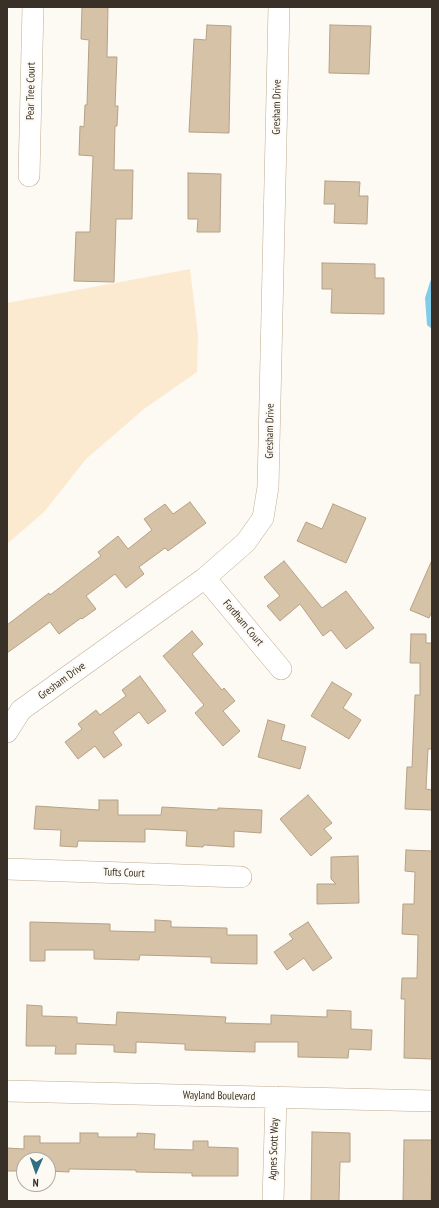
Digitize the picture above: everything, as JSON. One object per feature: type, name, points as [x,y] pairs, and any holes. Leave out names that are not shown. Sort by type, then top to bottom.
[{"type":"street","name":"Pear Tree Court","points":[[29,176],[33,7]]},
{"type":"street","name":"Gresham Drive","points":[[7,732],[21,710],[205,578],[246,542],[263,518],[268,488],[279,7]]},
{"type":"street","name":"Fordham Court","points":[[205,578],[281,669]]},
{"type":"street","name":"Tufts Court","points":[[7,869],[241,877]]},
{"type":"street","name":"Wayland Boulevard","points":[[7,1091],[432,1101]]},
{"type":"street","name":"Agnes Scott Way","points":[[273,1201],[276,1097]]},
{"type":"shaded area","points":[[190,269],[198,335],[197,372],[144,409],[86,459],[44,512],[7,544],[7,303]]},
{"type":"water","points":[[432,276],[432,329],[427,325],[425,298]]},
{"type":"building","points":[[82,7],[108,7],[107,57],[117,57],[115,106],[118,106],[117,126],[115,126],[114,170],[133,170],[132,219],[116,219],[114,282],[74,281],[76,232],[90,232],[93,156],[79,155],[80,126],[84,127],[85,105],[87,105],[89,40],[81,39]]},
{"type":"building","points":[[207,25],[231,26],[229,133],[189,132],[194,39],[206,40]]},
{"type":"building","points":[[330,25],[371,26],[369,74],[329,73]]},
{"type":"building","points":[[188,173],[221,174],[220,232],[197,232],[198,219],[188,219]]},
{"type":"building","points":[[325,181],[360,182],[359,196],[368,196],[367,224],[334,223],[335,204],[324,204]]},
{"type":"building","points":[[322,263],[375,264],[375,278],[384,278],[384,314],[331,313],[332,289],[322,289]]},
{"type":"building","points":[[190,502],[206,523],[168,551],[165,548],[139,567],[144,574],[126,588],[115,574],[86,596],[96,609],[82,619],[81,618],[59,634],[50,622],[7,653],[7,625],[49,593],[50,595],[101,556],[98,552],[118,536],[128,549],[152,530],[144,519],[165,504],[173,514]]},
{"type":"building","points":[[333,504],[366,518],[346,563],[297,541],[306,522],[322,529]]},
{"type":"building","points":[[432,560],[432,611],[429,618],[410,610]]},
{"type":"building","points":[[284,561],[322,608],[346,591],[374,628],[346,649],[331,630],[323,636],[300,604],[280,621],[267,606],[280,596],[264,577]]},
{"type":"building","points":[[192,631],[203,644],[192,654],[222,690],[224,688],[235,701],[223,711],[240,731],[223,746],[195,713],[204,705],[163,656]]},
{"type":"building","points":[[411,634],[426,634],[426,643],[432,643],[432,749],[428,749],[426,789],[432,790],[432,810],[405,809],[407,767],[412,767],[415,695],[420,695],[420,663],[410,663]]},
{"type":"building","points":[[140,676],[166,711],[148,724],[139,712],[113,732],[122,745],[104,758],[95,746],[78,759],[65,742],[82,729],[78,724],[96,710],[100,715],[126,696],[122,690]]},
{"type":"building","points":[[332,682],[352,694],[343,708],[361,720],[349,739],[311,716]]},
{"type":"building","points":[[268,720],[285,725],[281,740],[306,747],[300,769],[258,757]]},
{"type":"building","points":[[308,795],[332,823],[324,829],[332,838],[311,856],[280,819]]},
{"type":"building","points":[[99,800],[118,800],[118,815],[161,815],[162,807],[218,810],[218,808],[262,810],[261,833],[234,831],[234,847],[204,845],[203,847],[186,846],[187,831],[145,829],[145,842],[78,841],[77,847],[60,846],[61,830],[34,829],[36,806],[99,810]]},
{"type":"building","points":[[406,850],[432,851],[432,1059],[404,1058],[405,999],[401,999],[402,978],[417,978],[418,935],[402,934],[403,904],[414,904],[415,872],[405,871]]},
{"type":"building","points":[[358,856],[359,903],[317,904],[317,884],[336,884],[331,879],[331,857]]},
{"type":"building","points":[[155,920],[171,921],[171,927],[227,928],[227,935],[257,935],[257,964],[211,963],[211,957],[140,955],[139,960],[94,959],[94,950],[45,950],[45,961],[30,961],[30,922],[110,924],[110,931],[155,932]]},
{"type":"building","points":[[308,922],[332,958],[313,971],[304,958],[287,970],[274,952],[293,939],[289,934]]},
{"type":"building","points":[[27,1005],[42,1006],[42,1016],[77,1017],[77,1023],[116,1025],[117,1012],[226,1017],[225,1023],[271,1024],[271,1015],[327,1017],[327,1010],[351,1011],[351,1029],[372,1030],[371,1050],[349,1049],[348,1058],[298,1057],[298,1042],[255,1042],[255,1052],[185,1050],[185,1044],[136,1042],[136,1053],[114,1052],[114,1045],[76,1044],[76,1054],[55,1054],[56,1046],[26,1046]]},
{"type":"building","points":[[312,1132],[350,1133],[350,1162],[340,1162],[339,1201],[311,1201]]},
{"type":"building","points":[[80,1133],[98,1133],[98,1137],[137,1137],[137,1133],[155,1134],[154,1149],[193,1150],[193,1141],[208,1141],[208,1147],[238,1148],[238,1176],[192,1176],[192,1173],[136,1172],[136,1170],[69,1169],[69,1172],[56,1171],[56,1152],[16,1152],[16,1171],[7,1171],[7,1148],[24,1149],[24,1136],[40,1136],[40,1143],[80,1143]]},
{"type":"building","points":[[404,1140],[432,1140],[431,1201],[403,1201]]}]
